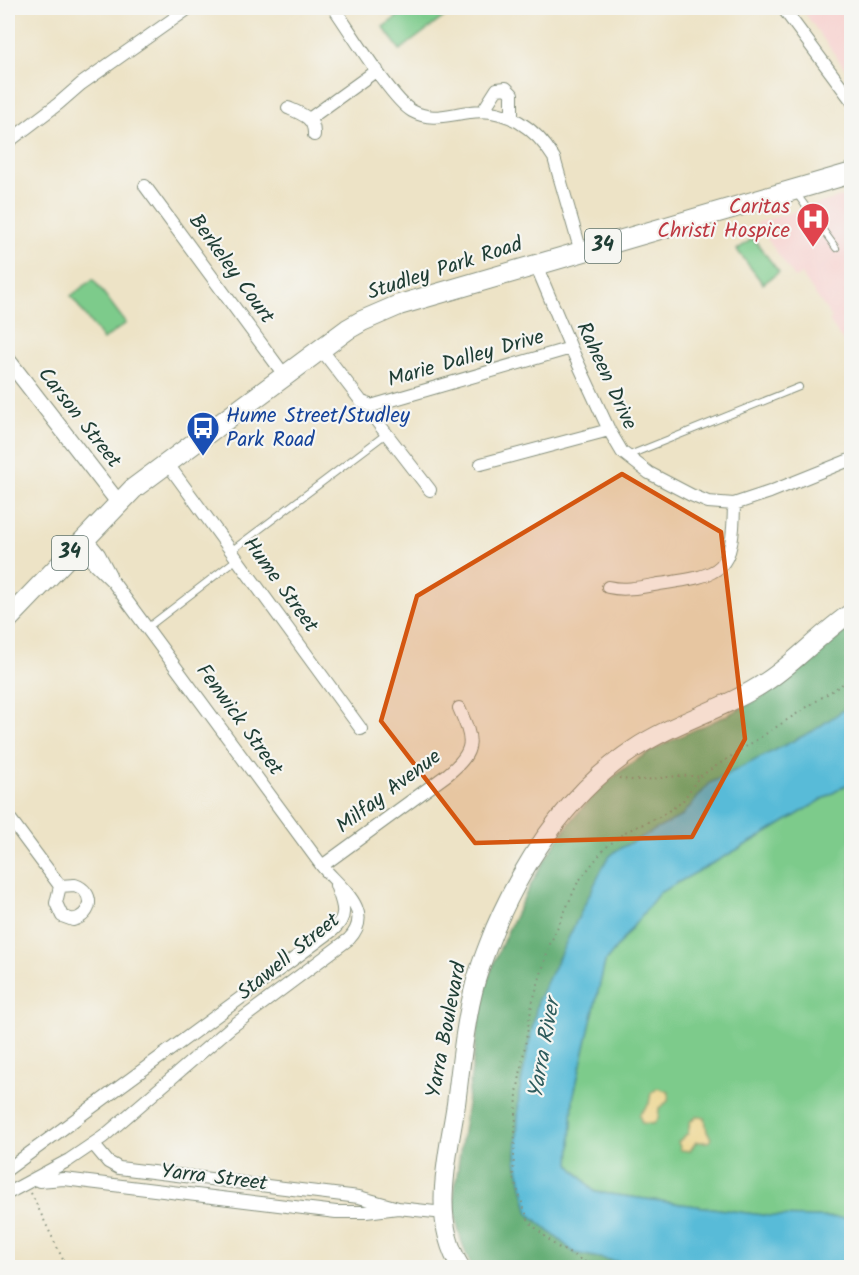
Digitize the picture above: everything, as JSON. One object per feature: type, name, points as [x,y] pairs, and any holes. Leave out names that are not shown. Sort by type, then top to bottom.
[{"type":"main road","name":"Studley Park Road","points":[[8,619],[118,502],[348,329],[381,312],[852,173]]},
{"type":"main road","name":"Yarra Boulevard","points":[[461,1268],[450,1246],[444,1213],[447,1162],[466,1026],[482,962],[502,913],[530,860],[544,837],[587,786],[617,761],[668,729],[768,681],[852,612]]},
{"type":"street","points":[[8,142],[81,84],[189,8]]},
{"type":"street","points":[[334,8],[404,104],[420,114],[442,117],[483,111],[499,113],[512,117],[532,131],[549,149],[554,158],[581,252]]},
{"type":"street","points":[[783,8],[852,101]]},
{"type":"street","points":[[309,119],[377,70]]},
{"type":"street","points":[[483,111],[497,88],[506,88],[512,94],[512,117]]},
{"type":"street","points":[[288,108],[309,119],[313,124],[314,135]]},
{"type":"street","name":"Berkeley Court","points":[[146,186],[285,376]]},
{"type":"street","name":"Raheen Drive","points":[[536,265],[571,348],[617,446],[626,456],[649,473],[708,502],[734,504],[852,459]]},
{"type":"street","name":"Marie Dalley Drive","points":[[371,406],[571,348]]},
{"type":"street","points":[[321,349],[361,401],[371,406],[375,419],[430,490]]},
{"type":"street","name":"Carson Street","points":[[9,366],[118,502]]},
{"type":"street","points":[[481,464],[609,430]]},
{"type":"street","name":"Hume Street","points":[[167,463],[361,729]]},
{"type":"street","points":[[608,586],[626,589],[690,580],[711,574],[720,567],[732,548],[734,504]]},
{"type":"street","name":"Fenwick Street","points":[[81,542],[99,554],[113,582],[334,881]]},
{"type":"street","name":"Milfay Avenue","points":[[322,866],[448,774],[464,759],[469,752],[471,738],[459,708]]},
{"type":"street","points":[[8,816],[60,886]]},
{"type":"street","name":"Stawell Street","points":[[11,1191],[69,1160],[93,1144],[212,1043],[354,933],[359,920],[356,904],[334,881]]},
{"type":"street","name":"Stawell Street","points":[[8,1169],[333,930],[342,921],[344,915],[334,881]]},
{"type":"street","name":"Yarra Street","points":[[93,1144],[108,1162],[119,1168],[359,1197],[398,1208],[444,1213]]},
{"type":"street","name":"Yarra Street","points":[[27,1184],[48,1179],[64,1179],[336,1212],[366,1212],[398,1208]]},
{"type":"lane","points":[[793,190],[836,248]]},
{"type":"lane","points":[[626,456],[799,387]]},
{"type":"lane","points":[[147,628],[234,555],[386,434]]},
{"type":"path","points":[[596,1268],[556,1246],[529,1222],[513,1178],[517,1094],[532,1004],[550,944],[578,882],[604,849],[625,832],[659,817],[682,802],[699,777],[852,678]]},
{"type":"path","points":[[616,778],[632,782],[687,774],[699,777]]},
{"type":"path","points":[[11,1191],[18,1197],[31,1193],[67,1268]]},
{"type":"highlighted area","points":[[622,474],[721,532],[745,739],[692,837],[475,843],[381,721],[417,596]]},
{"type":"shaded area","points":[[801,8],[851,8],[851,77]]},
{"type":"shaded area","name":"Caritas Christi Hospice","points":[[851,194],[851,353],[829,321],[832,318],[801,274],[795,278],[756,223]]},
{"type":"green space","points":[[410,8],[436,8],[444,17],[400,50],[383,27]]},
{"type":"green space","points":[[753,238],[779,272],[763,284],[737,250]]},
{"type":"green space","points":[[93,279],[126,323],[103,340],[71,296]]},
{"type":"green space","points":[[851,626],[851,705],[813,731],[710,783],[682,816],[617,850],[607,859],[538,1000],[519,1093],[516,1160],[529,1214],[575,1253],[644,1267],[472,1268],[459,1233],[454,1196],[481,1005],[500,948],[540,868],[569,824],[586,804],[625,768],[663,745],[740,709],[770,692],[792,677]]},
{"type":"green space","points":[[851,782],[851,1218],[769,1216],[595,1192],[570,1165],[573,1098],[605,962],[659,893],[765,834]]},
{"type":"sand","points":[[658,1088],[669,1092],[668,1101],[659,1108],[658,1119],[653,1124],[642,1123],[639,1115],[649,1104],[651,1093]]},
{"type":"sand","points":[[697,1116],[705,1118],[707,1132],[711,1138],[709,1142],[696,1142],[690,1151],[681,1150],[678,1142],[688,1133],[690,1122]]},
{"type":"water","name":"Yarra River","points":[[851,705],[851,782],[765,834],[659,893],[605,962],[573,1098],[570,1165],[595,1192],[769,1216],[851,1218],[851,1267],[644,1267],[575,1253],[529,1214],[516,1160],[519,1093],[538,1000],[607,859],[617,850],[682,816],[710,783],[813,731]]},
{"type":"place","name":"Caritas Christi Hospice","points":[[813,248]]},
{"type":"place","name":"Hume Street/Studley Park Road","points":[[203,457]]}]
